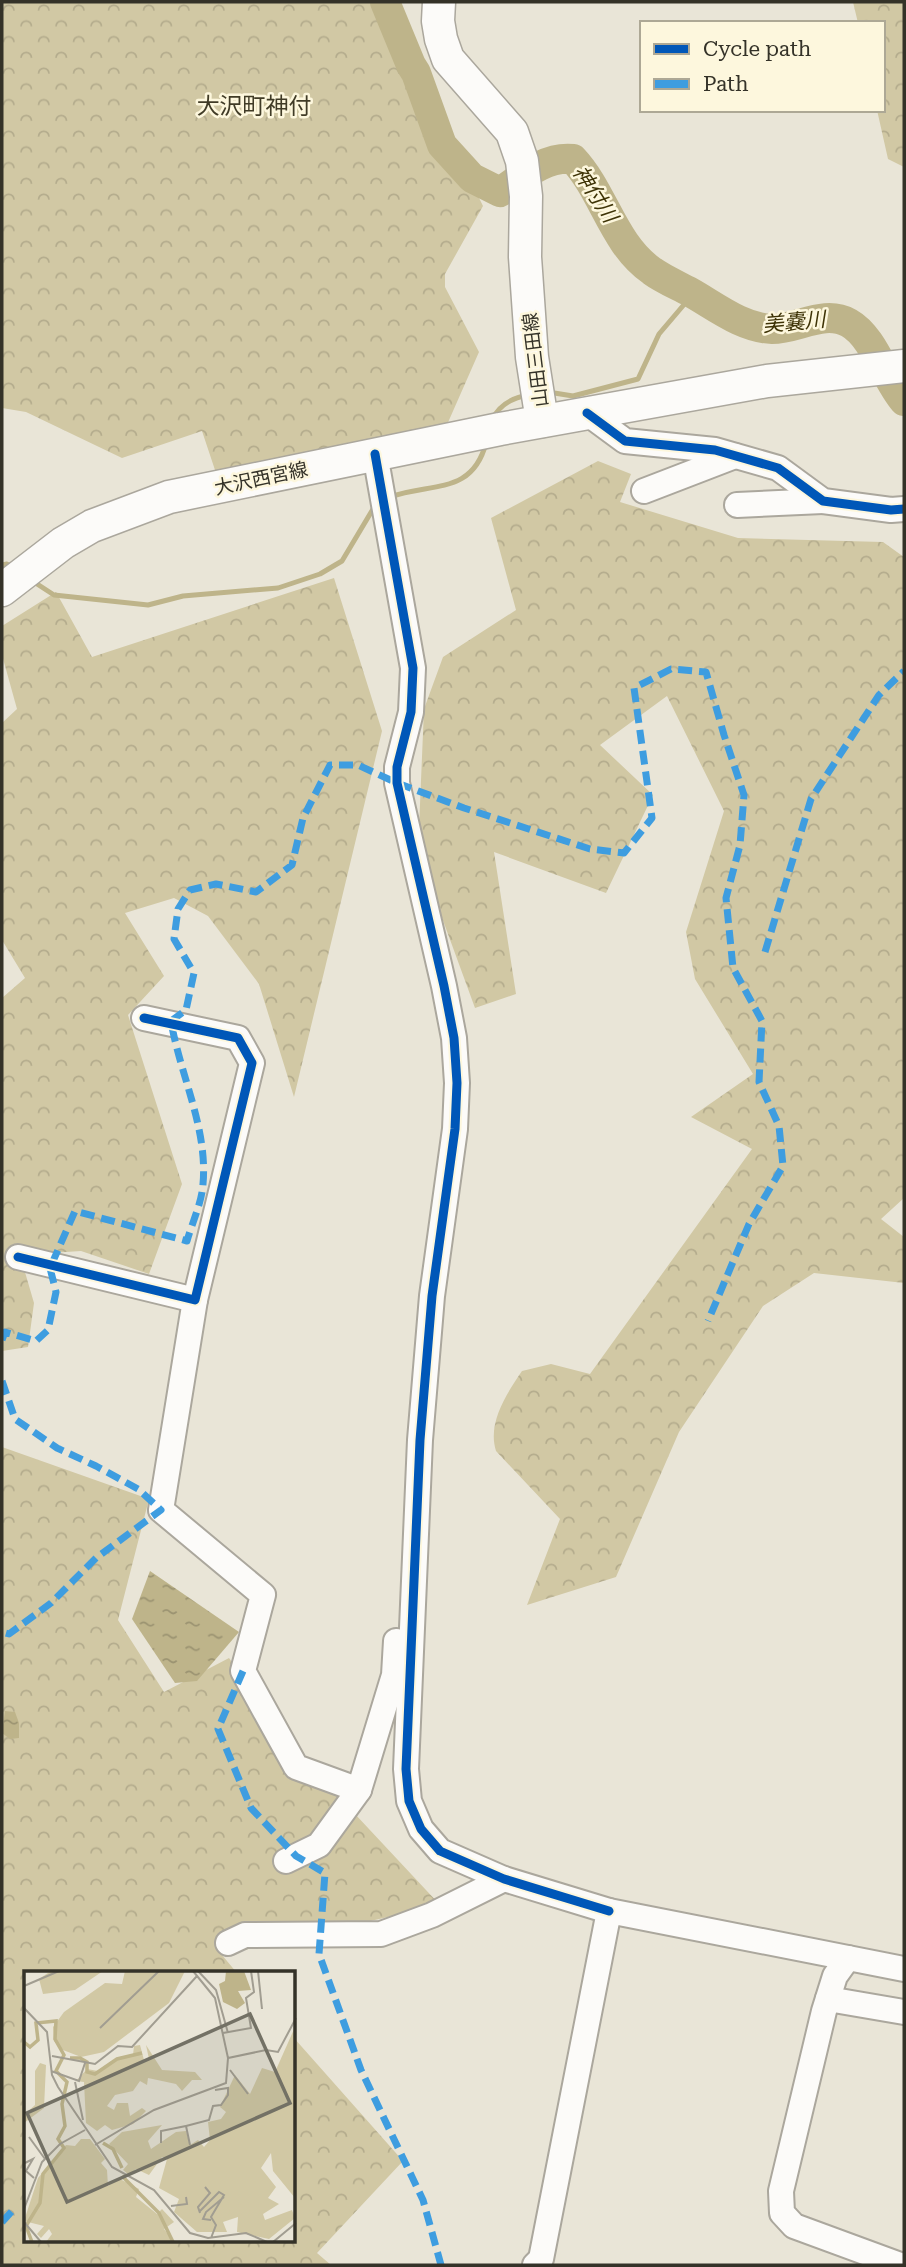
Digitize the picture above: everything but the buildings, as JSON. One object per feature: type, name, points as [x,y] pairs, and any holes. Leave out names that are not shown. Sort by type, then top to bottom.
[{"type":"main road","name":"山田三田線","points":[[439,2],[438,21],[448,59],[512,132],[524,178],[531,357],[539,402],[587,413],[767,380],[899,366]]},
{"type":"main road","name":"大沢西宮線","points":[[16,578],[63,542],[93,526],[169,497],[488,431],[539,402]]},
{"type":"street","points":[[587,413],[625,441],[715,450],[778,468],[823,501]]},
{"type":"street","points":[[375,454],[413,668],[411,712],[397,767],[397,783],[444,986],[454,1038],[457,1083],[455,1129],[432,1296],[420,1440],[406,1769],[409,1801],[421,1829],[440,1851],[504,1880],[609,1910],[904,1969]]},
{"type":"street","points":[[644,491],[736,456]]},
{"type":"street","points":[[737,505],[823,501],[891,510],[904,509]]},
{"type":"street","points":[[144,1018],[238,1038],[252,1063],[195,1300],[161,1510],[263,1595],[243,1671],[296,1767],[359,1790]]},
{"type":"street","points":[[18,1257],[195,1300]]},
{"type":"street","points":[[286,1861],[319,1845],[359,1790],[394,1675],[399,1600],[416,1557]]},
{"type":"street","points":[[228,1943],[245,1935],[381,1934],[432,1915],[504,1880]]},
{"type":"street","points":[[535,2265],[541,2259],[609,1910]]},
{"type":"street","points":[[848,1958],[835,1976],[828,1999],[782,2191],[782,2213],[794,2226],[900,2265]]},
{"type":"street","points":[[828,1999],[904,2012]]},
{"type":"green space","points":[[2,2],[382,2],[483,206],[445,274],[445,287],[479,352],[446,427],[219,482],[202,431],[122,458],[26,412],[2,408]]},
{"type":"green space","points":[[853,2],[904,2],[904,167],[888,159],[877,112],[885,112],[885,21],[858,21]]},
{"type":"green space","points":[[598,461],[631,474],[620,502],[738,538],[883,542],[904,557],[904,1198],[881,1219],[904,1237],[904,1283],[814,1273],[763,1306],[679,1432],[616,1577],[527,1605],[560,1519],[496,1451],[494,1430],[500,1409],[522,1371],[551,1364],[590,1374],[752,1149],[691,1117],[753,1074],[695,979],[686,932],[724,811],[667,696],[600,745],[653,795],[606,893],[494,852],[516,994],[475,1008],[418,852],[424,709],[443,657],[516,610],[491,518]]},
{"type":"green space","points":[[334,578],[382,731],[294,1097],[259,984],[208,916],[174,898],[125,913],[164,976],[128,1015],[182,1184],[149,1274],[81,1251],[20,1255],[34,1303],[28,1347],[2,1351],[2,998],[25,978],[2,940],[2,723],[17,709],[2,655],[2,626],[56,592],[92,657]]},
{"type":"green space","points":[[2,1447],[149,1499],[118,1620],[164,1692],[229,1658],[298,1753],[440,1905],[222,1955],[235,1971],[24,1971],[24,2242],[296,2242],[296,2040],[403,2161],[317,2253],[331,2265],[2,2265]]},
{"type":"water","points":[[150,1571],[239,1632],[197,1681],[175,1683],[132,1619]]},
{"type":"water","points":[[5,1711],[15,1712],[19,1723],[19,1738],[10,1739],[2,1733]]},
{"type":"waterway","name":"神付川","points":[[385,2],[416,73],[442,145],[472,178],[500,192],[543,164],[573,159],[584,172],[628,247],[652,271],[729,315],[761,328],[782,328],[830,318],[849,323],[865,338],[904,401]]},
{"type":"waterway","points":[[548,392],[573,396],[638,379],[659,334],[693,294]]},
{"type":"waterway","points":[[492,420],[506,403],[528,395]]},
{"type":"waterway","points":[[390,497],[460,479],[471,472],[486,443]]},
{"type":"waterway","points":[[31,580],[54,595],[148,605],[183,596],[278,588],[320,574],[342,561],[376,504]]},
{"type":"waterway","points":[[2,565],[7,564],[15,569]]},
{"type":"marked path","points":[[2,1340],[5,1332],[36,1341],[48,1330],[56,1292],[50,1268],[75,1211],[187,1241],[201,1198],[203,1163],[197,1122],[171,1021],[186,1010],[194,973],[174,939],[178,909],[190,890],[216,884],[256,892],[292,865],[303,818],[330,765],[358,765],[464,808],[590,849],[624,853],[652,818],[634,688],[671,669],[706,672],[744,795],[740,845],[726,898],[733,968],[762,1021],[759,1082],[779,1126],[783,1166],[749,1224],[708,1321]]},
{"type":"marked path","points":[[765,952],[811,799],[879,695],[904,671]]},
{"type":"marked path","points":[[2,1381],[15,1419],[57,1448],[138,1489],[161,1510],[96,1558],[51,1603],[9,1634],[2,1632]]},
{"type":"marked path","points":[[243,1671],[218,1729],[251,1808],[296,1856],[325,1873],[319,1954],[361,2070],[423,2200],[441,2265]]},
{"type":"marked path","points":[[2,2222],[15,2208]]},
{"type":"cycle path","points":[[587,413],[625,441],[715,450],[778,468],[823,501],[891,510],[904,509]]},
{"type":"cycle path","points":[[375,454],[413,668],[411,712],[397,767],[397,783],[444,986],[454,1038],[457,1083],[455,1129],[432,1296],[420,1440],[406,1769],[409,1801],[421,1829],[440,1851],[504,1879],[609,1911]]},
{"type":"cycle path","points":[[18,1257],[195,1300],[252,1063],[238,1038],[144,1018]]},
{"type":"district","name":"大沢町神付","points":[[254,106]]},
{"type":"water label","name":"美嚢川","points":[[794,322]]}]
